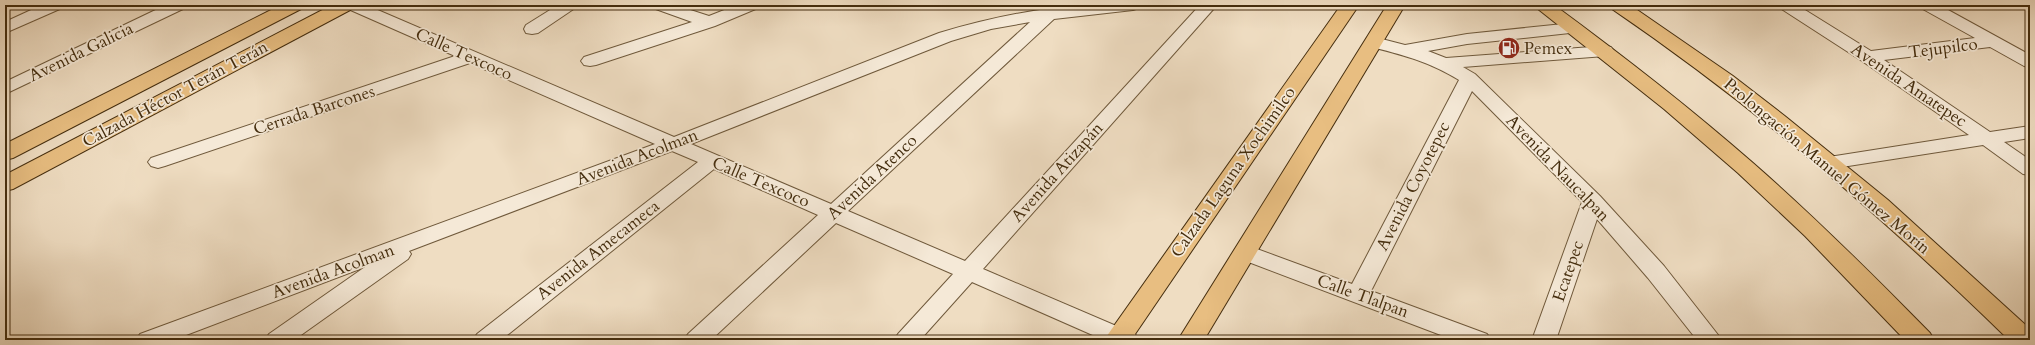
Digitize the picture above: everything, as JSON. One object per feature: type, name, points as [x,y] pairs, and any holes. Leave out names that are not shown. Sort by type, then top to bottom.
[{"type":"main road","name":"Calzada Héctor Terán Terán","points":[[8,147],[295,5]]},
{"type":"main road","points":[[240,60],[234,52],[237,45],[314,5]]},
{"type":"main road","name":"Calzada Héctor Terán Terán","points":[[5,184],[346,5]]},
{"type":"main road","name":"Calzada Laguna Xochimilco","points":[[1121,339],[1350,5]]},
{"type":"main road","points":[[1191,340],[1246,253],[1396,5]]},
{"type":"main road","points":[[1379,32],[1410,5]]},
{"type":"main road","points":[[1542,5],[1605,51],[1682,112],[1746,168],[1839,254],[1921,340]]},
{"type":"main road","name":"Prolongación Manuel Gómez Morín","points":[[1618,5],[1690,54],[1830,163],[1912,234],[2025,340]]},
{"type":"street","points":[[5,28],[56,5]]},
{"type":"street","name":"Avenida Galicia","points":[[5,89],[179,5]]},
{"type":"street","name":"Calle Texcoco","points":[[352,5],[968,271],[1121,339]]},
{"type":"street","points":[[532,29],[569,5]]},
{"type":"street","points":[[659,5],[709,22]]},
{"type":"street","points":[[590,61],[709,22],[752,5]]},
{"type":"street","name":"Avenida Acolman","points":[[148,340],[672,144],[945,37],[985,24],[1049,14],[1133,5]]},
{"type":"street","name":"Avenida Atizapán","points":[[906,340],[1209,5]]},
{"type":"street","name":"Avenida Amatepec","points":[[1786,5],[1868,57],[1988,138],[2030,169]]},
{"type":"street","points":[[1927,5],[2030,62]]},
{"type":"street","name":"Avenida Atenco","points":[[696,340],[1049,14]]},
{"type":"street","points":[[1408,49],[1466,39],[1573,28]]},
{"type":"street","points":[[1544,31],[1568,54]]},
{"type":"street","name":"Avenida Naucalpan","points":[[1379,32],[1408,49],[1444,63],[1469,78],[1593,202],[1656,272],[1710,340]]},
{"type":"street","name":"Tejupilco","points":[[1868,57],[1994,41]]},
{"type":"street","points":[[1444,63],[1605,51]]},
{"type":"street","name":"Cerrada Barcones","points":[[158,162],[470,57]]},
{"type":"street","name":"Avenida Coyotepec","points":[[1358,294],[1469,78]]},
{"type":"street","points":[[1830,163],[2030,132]]},
{"type":"street","name":"Avenida Amecameca","points":[[485,340],[712,161]]},
{"type":"street","name":"Ecatepec","points":[[1544,340],[1593,202]]},
{"type":"street","points":[[277,340],[422,238]]},
{"type":"street","name":"Calle Tlalpan","points":[[1246,253],[1479,340]]},
{"type":"place","name":"Pemex","points":[[1509,48]]}]
